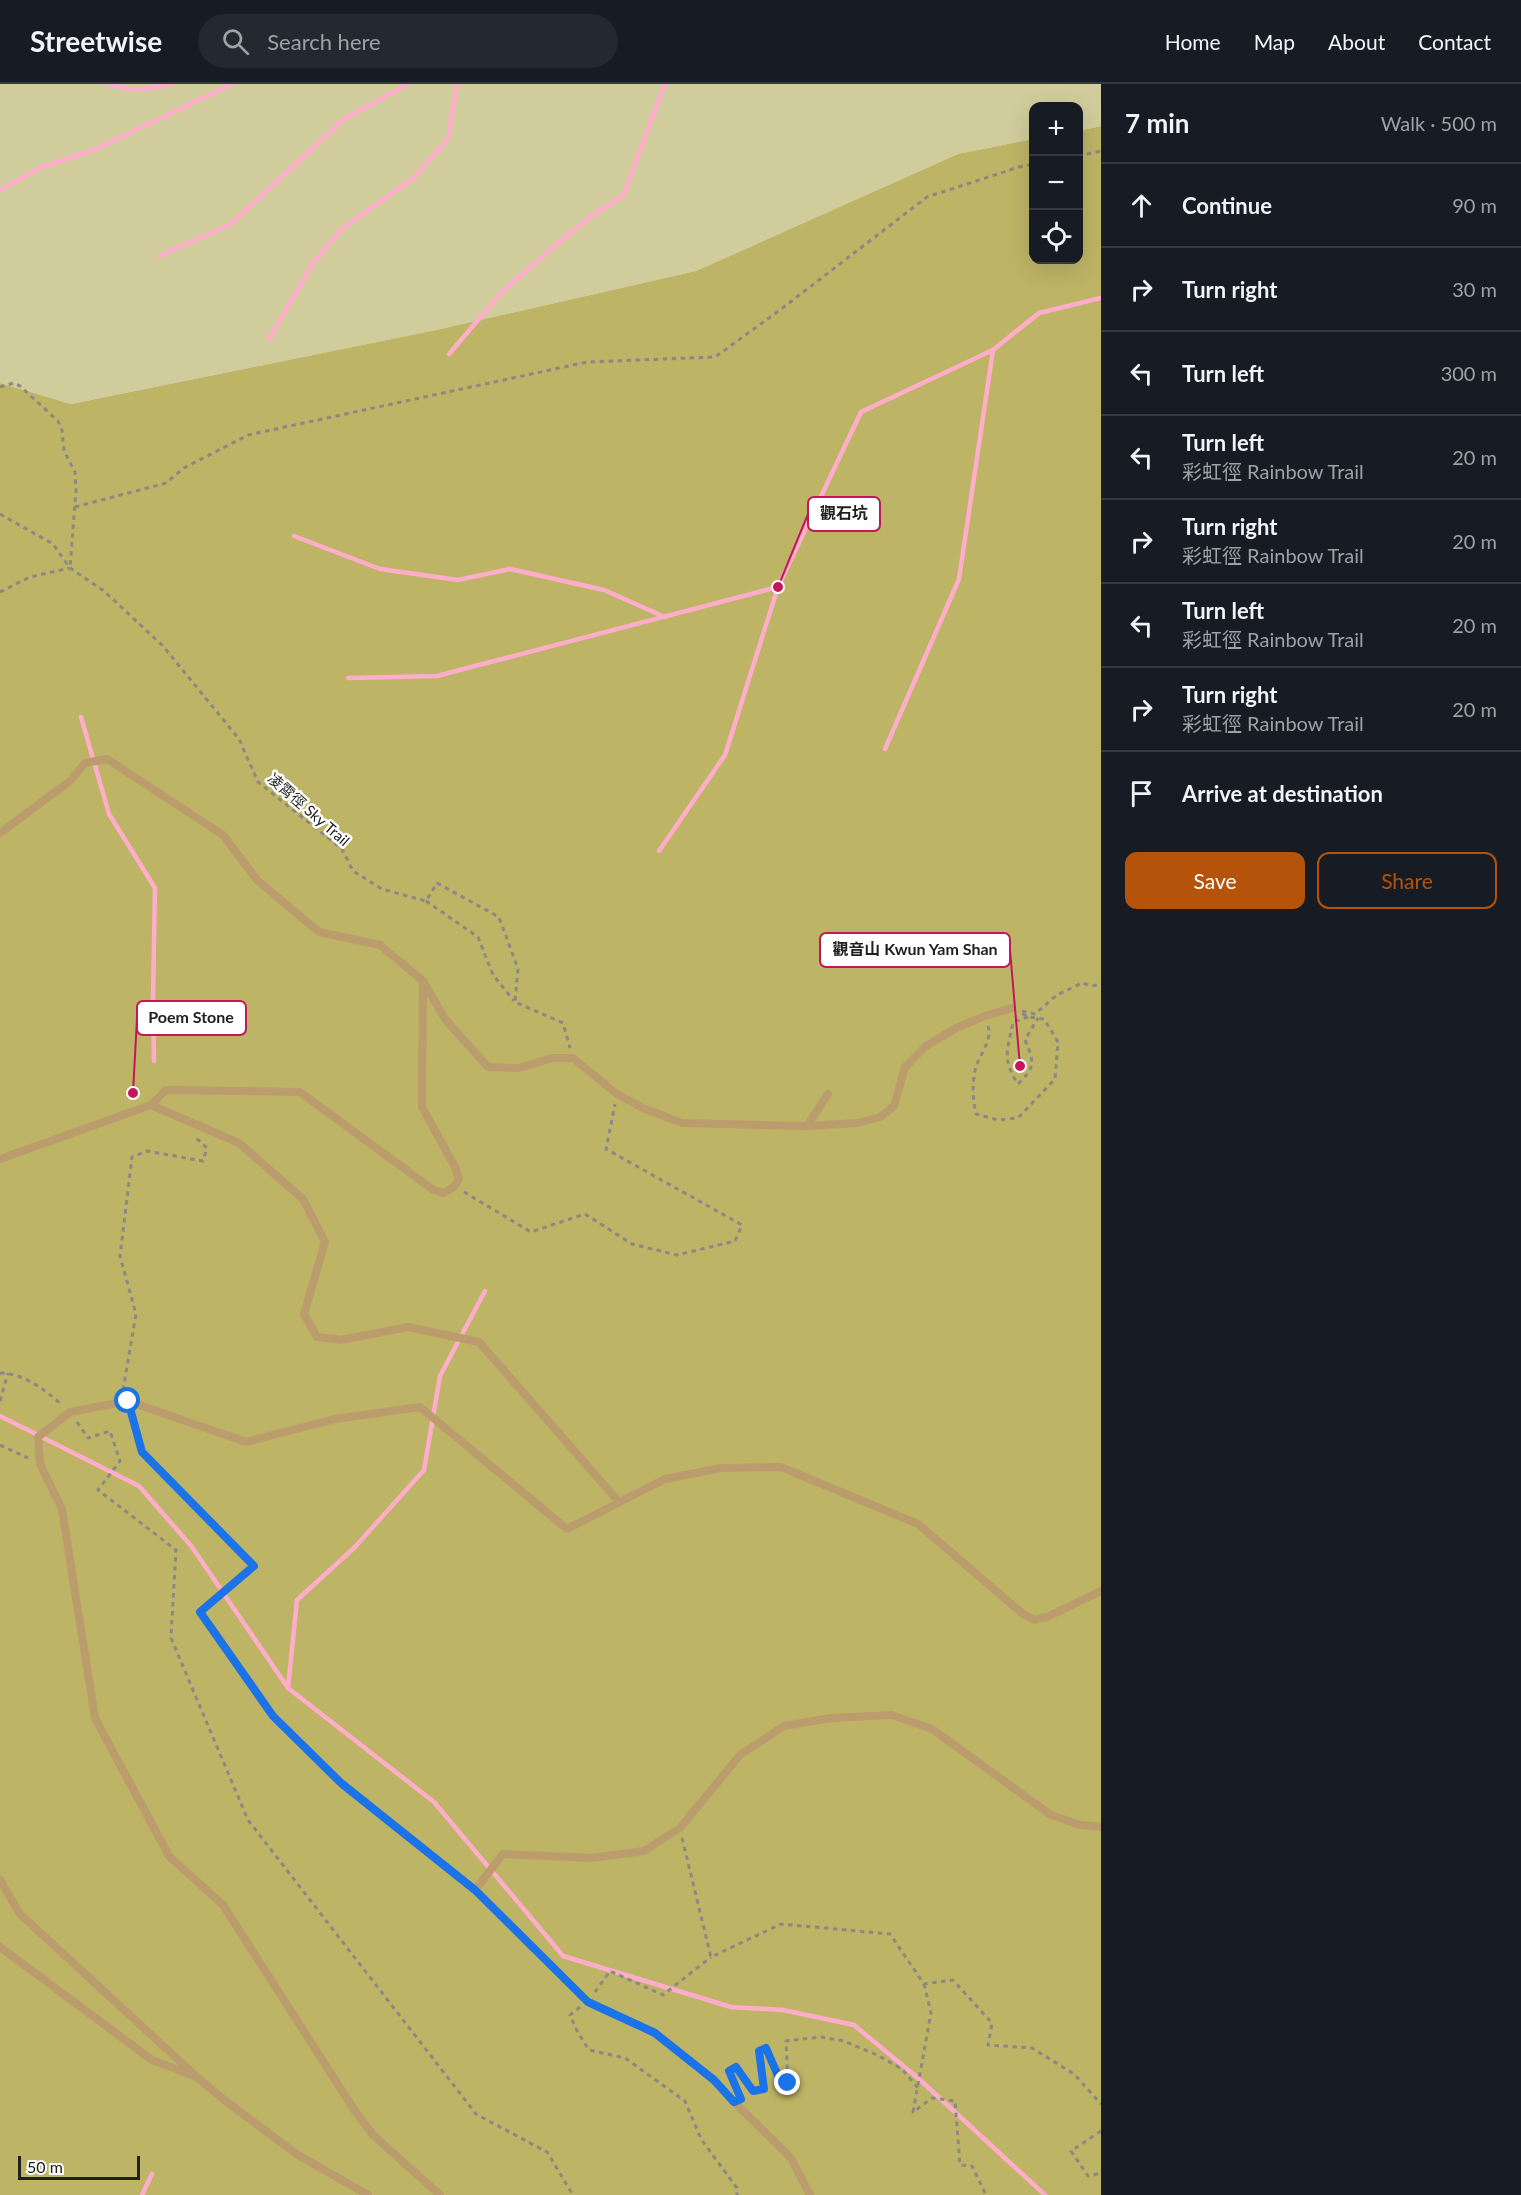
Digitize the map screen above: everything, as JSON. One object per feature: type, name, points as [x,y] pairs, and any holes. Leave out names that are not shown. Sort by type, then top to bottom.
[{"type":"lane","points":[[0,833],[69,782],[85,763],[107,759],[223,836],[257,880],[319,932],[380,945],[423,981],[445,1019],[488,1066],[519,1068],[552,1058],[573,1058],[617,1094],[643,1108],[682,1123],[807,1126],[858,1123],[880,1117],[894,1106],[905,1067],[926,1046],[956,1028],[1012,1008]]},
{"type":"lane","points":[[0,1159],[151,1105],[166,1090],[300,1092],[432,1189],[443,1193],[454,1187],[459,1179],[455,1167],[422,1107],[423,981]]},
{"type":"lane","points":[[807,1126],[828,1094]]},
{"type":"lane","points":[[151,1105],[239,1143],[303,1199],[325,1242],[304,1314],[317,1337],[340,1340],[408,1327],[479,1342],[618,1502]]},
{"type":"lane","points":[[125,1402],[142,1452],[254,1566],[200,1612],[273,1716],[341,1783],[475,1890],[588,2002],[655,2033],[714,2080],[791,2158],[810,2195]]},
{"type":"lane","points":[[440,2195],[373,2135],[355,2111],[223,1905],[169,1856],[95,1718],[62,1509],[40,1464],[38,1437],[70,1412],[125,1402],[246,1442],[335,1419],[420,1407],[567,1529],[665,1479],[721,1468],[781,1467],[918,1524],[1023,1614],[1034,1620],[1047,1617],[1101,1591]]},
{"type":"lane","points":[[475,1890],[503,1854],[591,1858],[644,1851],[680,1828],[740,1755],[784,1726],[831,1718],[892,1715],[932,1729],[1051,1815],[1080,1825],[1101,1827]]},
{"type":"lane","points":[[0,1880],[21,1914],[222,2099],[298,2155],[368,2195]]},
{"type":"lane","points":[[0,1947],[152,2061],[197,2077]]},
{"type":"path","points":[[1083,155],[1101,151]]},
{"type":"path","points":[[75,507],[166,483],[184,468],[248,435],[587,362],[715,357],[927,197],[1029,165]]},
{"type":"path","points":[[0,387],[14,383],[20,386],[58,421],[62,430],[64,451],[75,472],[75,507],[70,568]]},
{"type":"path","points":[[0,514],[53,544],[70,568]]},
{"type":"path","points":[[0,592],[30,577],[70,568]]},
{"type":"path","name":"凌霄徑 Sky Trail","points":[[70,568],[104,591],[163,646],[239,739],[258,782],[342,849],[352,872],[382,890],[426,901]]},
{"type":"path","points":[[515,1002],[518,969],[499,917],[437,884],[426,901],[478,937],[494,975],[515,1002],[562,1023],[573,1058]]},
{"type":"path","points":[[1012,1008],[1035,1014],[1057,995],[1082,983],[1092,986],[1101,984]]},
{"type":"path","points":[[985,1016],[990,1033],[975,1071],[973,1102],[975,1114],[998,1120],[1018,1118],[1054,1079],[1058,1042],[1044,1019],[1028,1017],[1012,1008]]},
{"type":"path","points":[[1028,1017],[1013,1022],[1006,1057],[1010,1071],[1018,1084],[1029,1073],[1032,1057],[1025,1040],[1038,1018]]},
{"type":"path","points":[[454,1187],[531,1232],[585,1214],[632,1245],[677,1255],[735,1241],[742,1225],[606,1149],[617,1094]]},
{"type":"path","points":[[125,1402],[136,1314],[120,1256],[132,1157],[147,1150],[203,1161],[207,1148],[189,1133]]},
{"type":"path","points":[[0,1373],[8,1373],[42,1387],[70,1412],[88,1438],[110,1431],[120,1461],[98,1490],[176,1550],[171,1638],[248,1821],[476,2114],[547,2152],[573,2195]]},
{"type":"path","points":[[0,1401],[8,1373]]},
{"type":"path","points":[[0,1445],[40,1464]]},
{"type":"path","points":[[680,1828],[711,1957]]},
{"type":"path","points":[[737,2195],[737,2188],[701,2139],[685,2101],[625,2058],[589,2050],[570,2015],[588,2002],[610,1971],[663,1995],[711,1957],[781,1924],[890,1934],[924,1984],[931,2013],[913,2112],[932,2098],[955,2101],[960,2165],[972,2166],[986,2195]]},
{"type":"path","points":[[924,1984],[953,1980],[992,2023],[988,2045],[1032,2048],[1074,2074],[1101,2104]]},
{"type":"path","points":[[734,2102],[741,2099],[729,2071],[736,2067],[753,2091],[764,2089],[759,2051],[766,2048],[782,2085],[788,2083],[786,2041],[821,2037],[844,2041],[877,2055],[902,2069],[918,2088]]},
{"type":"path","points":[[1101,2131],[1071,2151],[1088,2175],[1101,2173]]},
{"type":"shaded area","points":[[0,84],[1101,84],[1101,126],[1083,130],[1083,102],[1029,102],[1029,140],[958,154],[696,271],[436,330],[71,404],[0,383]]},
{"type":"shaded area","points":[[1101,126],[1101,2195],[0,2195],[0,383],[71,404],[436,330],[696,271],[958,154],[1029,140],[1029,264],[1083,264],[1083,130]]},
{"type":"waterway","points":[[108,84],[138,89],[169,84]]},
{"type":"waterway","points":[[0,190],[42,167],[94,150],[232,84]]},
{"type":"waterway","points":[[159,256],[231,224],[344,119],[408,84]]},
{"type":"waterway","points":[[269,339],[313,263],[342,229],[413,178],[448,139],[457,84]]},
{"type":"waterway","points":[[449,354],[502,292],[593,215],[623,196],[665,84]]},
{"type":"waterway","points":[[348,678],[437,676],[778,587],[861,412],[993,350],[1039,313],[1101,298]]},
{"type":"waterway","points":[[885,749],[959,579],[993,350]]},
{"type":"waterway","points":[[294,536],[380,569],[458,580],[510,569],[604,590],[665,617]]},
{"type":"waterway","points":[[659,851],[725,755],[778,587]]},
{"type":"waterway","points":[[81,717],[109,814],[155,888],[154,1061]]},
{"type":"waterway","points":[[288,1688],[297,1600],[354,1548],[424,1470],[440,1376],[485,1291]]},
{"type":"waterway","points":[[0,1416],[139,1486],[192,1547],[288,1688],[434,1802],[563,1956],[731,2007],[783,2010],[854,2025],[919,2079],[1045,2195]]},
{"type":"waterway","points":[[142,2195],[152,2174]]},
{"type":"place","name":"觀石坑","points":[[778,587]]},
{"type":"place","name":"觀音山 Kwun Yam Shan","points":[[1020,1066]]},
{"type":"place","name":"Poem Stone","points":[[133,1093]]},
{"type":"route","points":[[128,1401],[142,1452],[254,1566],[200,1612],[273,1716],[341,1783],[475,1890],[588,2002],[655,2033],[714,2080],[734,2102],[741,2099],[729,2071],[736,2067],[753,2091],[764,2089],[759,2051],[766,2048],[782,2085],[788,2083]]}]
